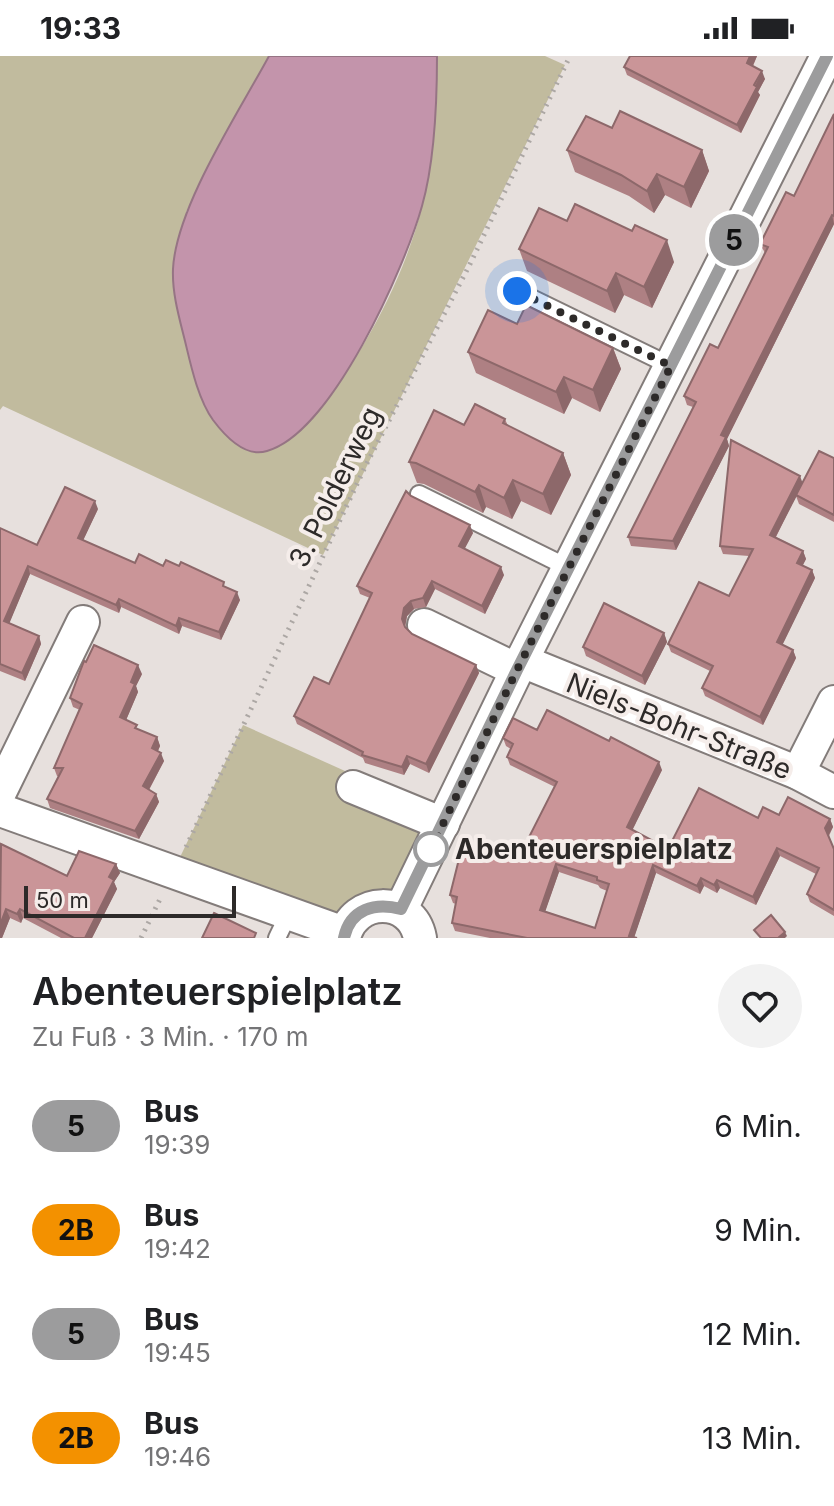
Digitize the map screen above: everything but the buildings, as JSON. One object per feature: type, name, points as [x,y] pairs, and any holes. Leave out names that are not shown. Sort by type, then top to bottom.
[{"type":"street","points":[[401,909],[827,56]]},
{"type":"street","points":[[0,792],[83,622]]},
{"type":"street","name":"Niels-Bohr-Straße","points":[[424,625],[520,666],[798,773],[834,792]]},
{"type":"street","points":[[798,773],[834,702]]},
{"type":"street","points":[[353,787],[443,824]]},
{"type":"street","points":[[0,810],[172,874],[283,926],[344,936],[352,919],[366,908],[384,904],[401,909],[411,918],[420,938]]},
{"type":"lane","points":[[517,291],[671,366]]},
{"type":"lane","points":[[419,494],[569,568]]},
{"type":"path","name":"3. Polderweg","points":[[141,938],[365,467],[470,264],[570,56]]},
{"type":"shaded area","points":[[0,56],[269,56],[186,212],[305,425],[361,349],[404,263],[423,203],[430,167],[437,56],[545,56],[565,65],[323,555],[3,406],[0,410]]},
{"type":"shaded area","points":[[269,56],[437,56],[437,73],[434,132],[426,189],[413,233],[383,306],[340,382],[316,414],[292,438],[259,452],[243,448],[230,439],[213,420],[203,402],[178,314],[173,269],[185,217],[197,189]]},
{"type":"shaded area","points":[[243,725],[447,817],[401,909],[352,919],[172,874]]},
{"type":"bus line","name":"5","points":[[344,938],[352,919],[366,908],[384,904],[401,909],[517,670],[827,56]]},
{"type":"place","name":"Abenteuerspielplatz","points":[[431,849]]},
{"type":"route","points":[[431,849],[517,670],[671,366],[517,291]]}]
